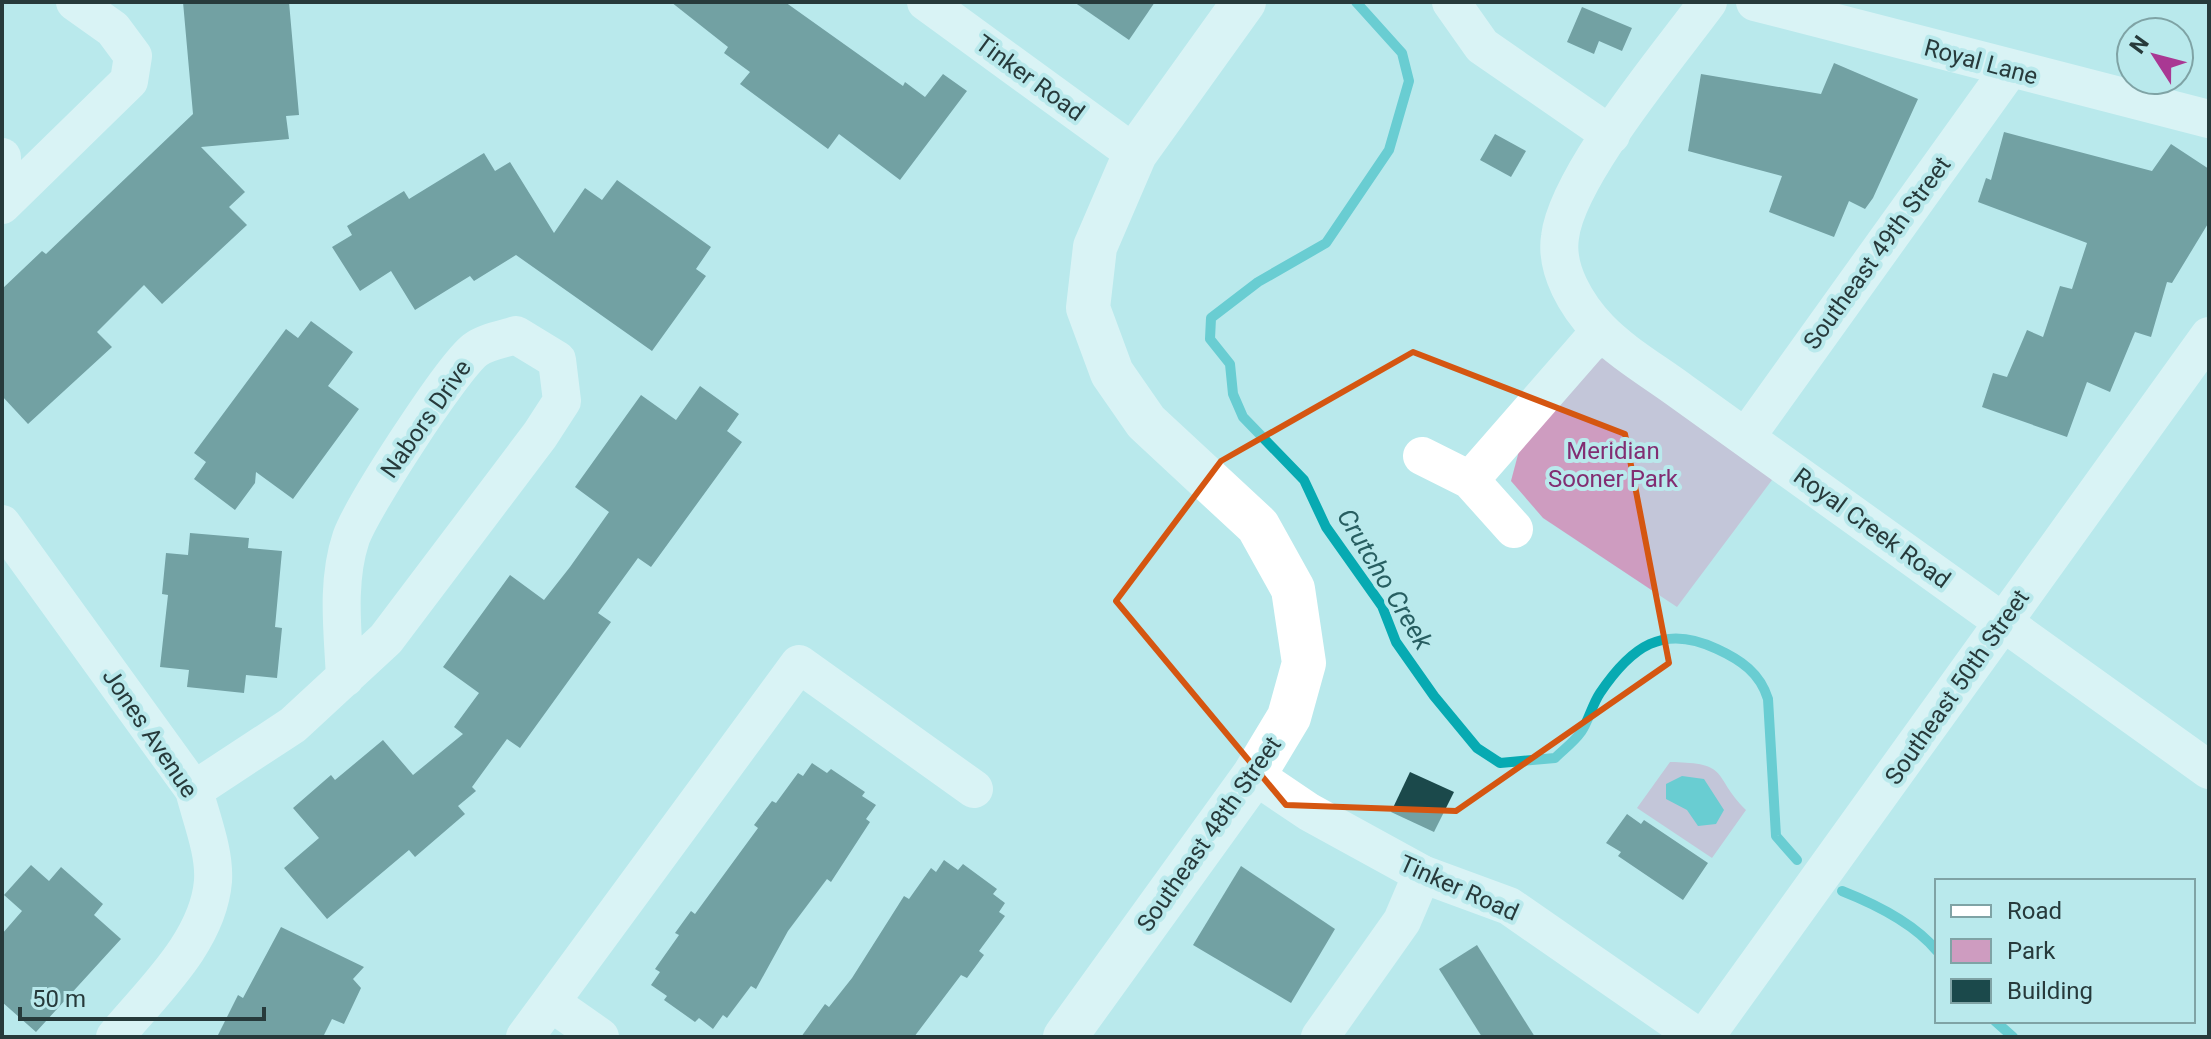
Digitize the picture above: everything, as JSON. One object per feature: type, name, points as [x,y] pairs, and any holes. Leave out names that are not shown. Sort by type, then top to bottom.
[{"type":"street","points":[[2,205],[129,81],[133,56],[113,29],[75,2]]},
{"type":"street","name":"Tinker Road","points":[[926,2],[1135,154]]},
{"type":"street","name":"Southeast 48th Street","points":[[1065,1037],[1254,775],[1289,717],[1304,663],[1293,589],[1258,526],[1146,422],[1112,373],[1088,308],[1095,247],[1135,154],[1244,2]]},
{"type":"street","points":[[1451,2],[1482,46],[1611,135],[1708,2]]},
{"type":"street","name":"Royal Lane","points":[[1755,2],[2009,70],[2209,119]]},
{"type":"street","name":"Southeast 49th Street","points":[[1746,437],[2009,70]]},
{"type":"street","name":"Royal Creek Road","points":[[1611,135],[1586,172],[1566,212],[1559,238],[1561,262],[1569,286],[1600,331],[2209,770]]},
{"type":"street","points":[[2,157],[2,165]]},
{"type":"street","points":[[1470,480],[1600,331]]},
{"type":"street","name":"Nabors Drive","points":[[194,790],[293,725],[345,678],[386,639],[562,401],[557,360],[516,335],[476,349],[449,380],[378,486],[351,538],[342,589],[345,678]]},
{"type":"street","name":"Southeast 50th Street","points":[[1705,1037],[2209,336]]},
{"type":"street","points":[[1422,456],[1470,480],[1514,529]]},
{"type":"street","name":"Jones Avenue","points":[[2,524],[194,790],[213,880],[204,921],[171,969],[115,1037]]},
{"type":"street","points":[[525,1037],[553,1004],[799,664],[974,789]]},
{"type":"street","name":"Tinker Road","points":[[1254,775],[1309,812],[1422,874],[1509,906],[1698,1037]]},
{"type":"street","points":[[1320,1037],[1402,921],[1422,874]]},
{"type":"street","points":[[553,1004],[600,1037]]},
{"type":"highlighted area","points":[[1413,352],[1625,434],[1669,663],[1456,811],[1286,805],[1116,601],[1221,461]]},
{"type":"green space","name":"Meridian Sooner Park","points":[[1606,357],[1775,476],[1677,607],[1543,518],[1511,481],[1520,447],[1593,362]]},
{"type":"green space","points":[[1670,762],[1712,768],[1746,810],[1712,858],[1637,808]]},
{"type":"water","points":[[1682,776],[1704,779],[1724,810],[1716,824],[1698,826],[1687,810],[1666,799],[1666,784]]},
{"type":"building","points":[[183,2],[289,2],[299,115],[286,116],[289,139],[201,147],[245,192],[229,207],[247,225],[162,304],[144,285],[97,332],[112,347],[28,424],[2,396],[2,289],[42,251],[46,254],[193,114]]},
{"type":"building","points":[[671,2],[785,2],[903,86],[905,82],[925,97],[943,74],[967,91],[900,180],[839,134],[828,149],[740,84],[750,72],[724,53],[728,47]]},
{"type":"building","points":[[1074,2],[1155,2],[1129,40]]},
{"type":"building","points":[[1582,7],[1632,28],[1622,51],[1599,41],[1594,54],[1567,42]]},
{"type":"building","points":[[1834,63],[1918,99],[1873,198],[1865,209],[1849,201],[1834,237],[1769,212],[1782,176],[1688,151],[1701,74],[1821,94]]},
{"type":"building","points":[[2004,132],[2152,171],[2171,144],[2209,169],[2209,222],[2172,283],[2167,282],[2151,337],[2135,332],[2110,392],[2087,382],[2067,437],[1982,407],[1993,373],[2007,377],[2027,330],[2043,337],[2060,286],[2072,289],[2087,243],[1978,202],[1986,178],[1991,180]]},
{"type":"building","points":[[1495,134],[1526,151],[1511,177],[1480,160]]},
{"type":"building","points":[[484,153],[495,171],[510,162],[554,233],[585,188],[602,200],[617,180],[711,247],[696,269],[706,276],[652,351],[516,255],[474,281],[470,276],[415,310],[391,271],[360,291],[332,247],[352,235],[347,226],[404,191],[409,199]]},
{"type":"building","points":[[311,321],[353,352],[328,386],[359,409],[293,499],[256,472],[255,483],[235,510],[194,479],[206,462],[194,453],[286,329],[298,338]]},
{"type":"building","points":[[700,386],[739,414],[727,431],[742,442],[651,567],[638,558],[598,613],[611,622],[520,748],[507,739],[472,787],[476,791],[458,806],[465,814],[415,857],[409,850],[327,919],[284,868],[319,838],[293,808],[331,775],[335,780],[383,740],[413,775],[463,734],[454,727],[479,693],[443,667],[510,575],[544,600],[570,567],[609,512],[575,487],[641,395],[676,420]]},
{"type":"building","points":[[190,533],[249,538],[248,548],[282,551],[275,627],[282,628],[277,678],[246,675],[244,693],[187,687],[189,670],[160,667],[168,595],[162,594],[166,553],[188,555]]},
{"type":"building","points":[[812,763],[827,773],[831,769],[865,792],[862,796],[876,805],[866,819],[870,822],[831,882],[827,879],[788,931],[756,989],[751,986],[727,1018],[723,1015],[713,1029],[699,1018],[695,1022],[664,1000],[667,996],[651,985],[660,972],[655,969],[679,935],[675,933],[691,911],[695,914],[758,828],[754,825],[772,801],[776,803],[798,773],[803,776]]},
{"type":"building","points":[[1410,772],[1454,792],[1434,832],[1391,812]]},
{"type":"building","points":[[1627,814],[1641,824],[1644,820],[1708,863],[1683,900],[1618,856],[1621,852],[1606,843]]},
{"type":"building","points":[[944,860],[958,870],[963,864],[997,889],[993,894],[1005,903],[999,912],[1005,916],[979,951],[984,955],[967,978],[961,975],[914,1037],[801,1037],[825,1004],[829,1007],[852,978],[904,896],[909,899],[931,868],[936,872]]},
{"type":"building","points":[[31,865],[49,881],[61,867],[103,904],[94,915],[121,939],[36,1032],[2,1002],[2,934],[22,911],[4,895]]},
{"type":"building","points":[[1241,866],[1335,929],[1291,1003],[1193,945]]},
{"type":"building","points":[[281,927],[364,967],[353,979],[361,988],[344,1024],[332,1019],[323,1037],[217,1037],[238,995],[243,998]]},
{"type":"building","points":[[1477,945],[1535,1037],[1482,1037],[1439,969]]},
{"type":"waterway","name":"Crutcho Creek","points":[[1356,2],[1402,53],[1409,81],[1389,150],[1326,243],[1258,282],[1211,318],[1210,339],[1230,364],[1233,394],[1243,417],[1304,480],[1326,527],[1382,606],[1396,642],[1434,696],[1477,748],[1500,763],[1555,758],[1581,732],[1597,698],[1612,677],[1636,652],[1650,644],[1680,638],[1726,653],[1742,663],[1755,675],[1768,699],[1776,836],[1797,860]]},
{"type":"waterway","name":"Crutcho Creek","points":[[1842,891],[1893,915],[1935,949]]},
{"type":"waterway","name":"Crutcho Creek","points":[[1997,1023],[2013,1037]]}]
